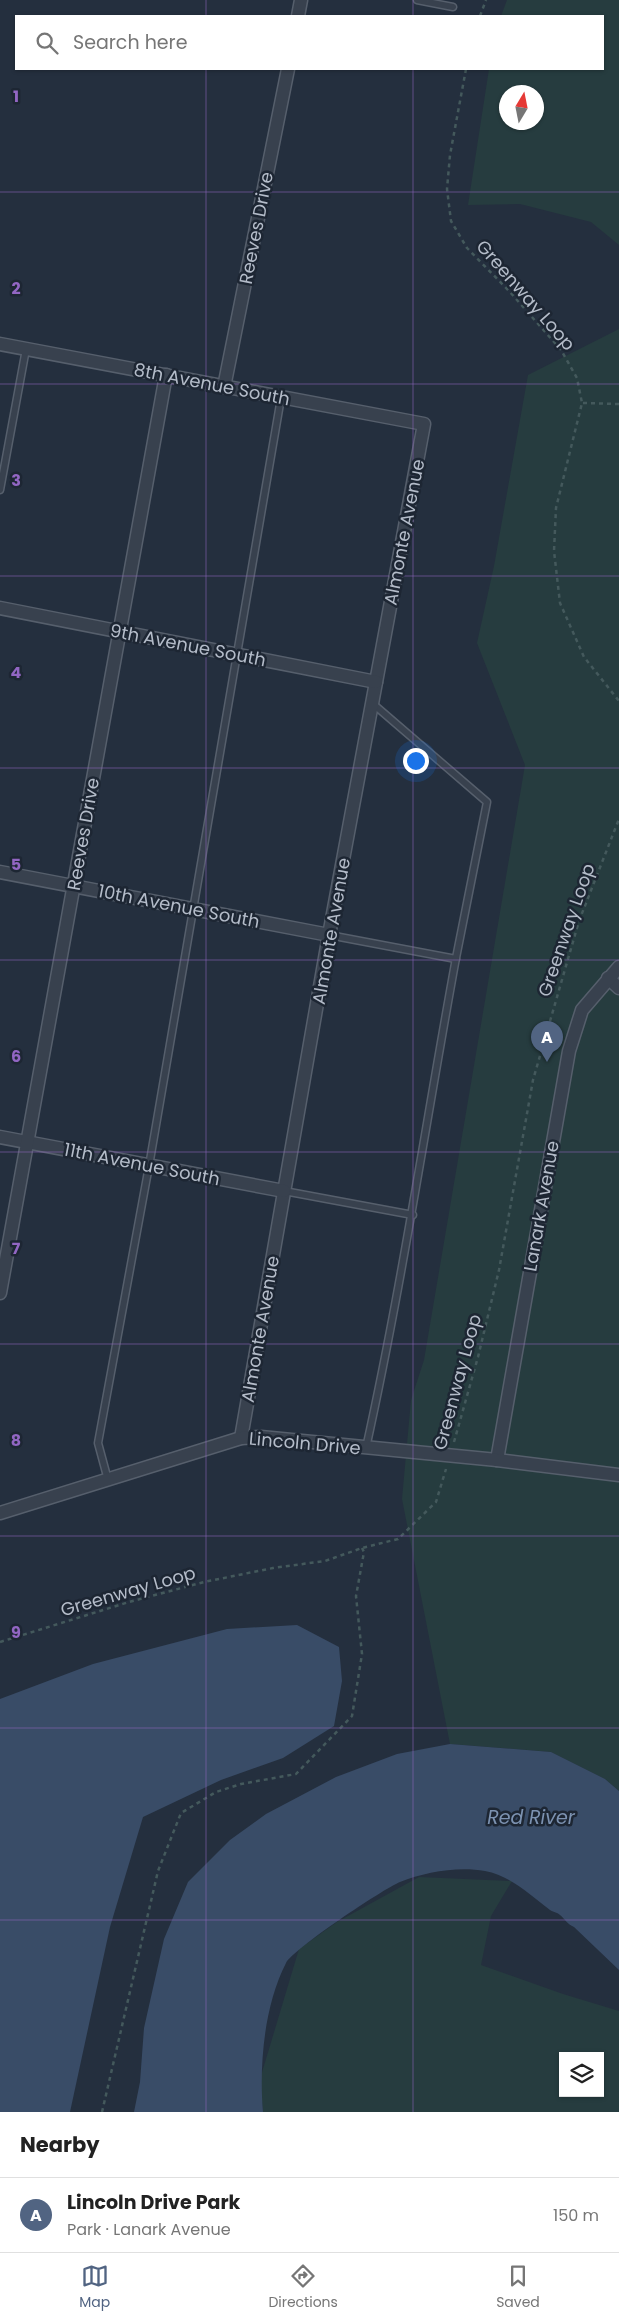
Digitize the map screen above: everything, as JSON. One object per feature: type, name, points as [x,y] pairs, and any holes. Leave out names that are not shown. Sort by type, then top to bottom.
[{"type":"street","points":[[298,15],[301,0]]},
{"type":"street","name":"Reeves Drive","points":[[224,387],[288,70]]},
{"type":"street","name":"8th Avenue South","points":[[0,344],[424,424]]},
{"type":"street","name":"Reeves Drive","points":[[0,1293],[166,375]]},
{"type":"street","name":"Almonte Avenue","points":[[241,1438],[329,935],[424,424]]},
{"type":"street","name":"9th Avenue South","points":[[0,608],[376,682]]},
{"type":"street","name":"10th Avenue South","points":[[0,872],[329,935]]},
{"type":"street","name":"Lanark Avenue","points":[[497,1460],[569,1051],[582,1010],[619,967]]},
{"type":"street","points":[[608,978],[619,988]]},
{"type":"street","name":"11th Avenue South","points":[[0,1137],[284,1191]]},
{"type":"street","name":"Lincoln Drive","points":[[0,1513],[241,1438],[261,1437],[497,1460],[619,1475]]},
{"type":"lane","points":[[417,0],[453,7]]},
{"type":"lane","points":[[0,490],[26,349]]},
{"type":"lane","points":[[108,1480],[98,1443],[149,1166],[282,398]]},
{"type":"lane","points":[[366,1448],[384,1367],[413,1215],[456,959],[487,802],[372,703]]},
{"type":"lane","points":[[329,935],[456,959]]},
{"type":"lane","points":[[284,1191],[413,1215]]},
{"type":"path","points":[[480,15],[486,0]]},
{"type":"path","name":"Greenway Loop","points":[[466,70],[450,155],[447,189],[451,221],[467,248],[509,291],[560,350],[577,378],[582,404],[556,508],[554,551],[560,603],[584,657],[619,700]]},
{"type":"path","points":[[582,404],[619,404]]},
{"type":"path","name":"Greenway Loop","points":[[0,1642],[129,1602],[204,1582],[273,1568],[325,1561],[362,1548],[398,1539],[436,1502],[478,1357],[499,1270],[533,1080],[578,921],[619,819]]},
{"type":"path","points":[[102,2112],[158,1871],[181,1813],[216,1792],[241,1784],[296,1774],[352,1716],[362,1654],[356,1596],[364,1552],[362,1548]]},
{"type":"green space","points":[[507,0],[619,0],[619,245],[591,222],[520,204],[468,205],[489,70],[604,70],[604,15],[501,15]]},
{"type":"green space","points":[[619,329],[619,1791],[605,1779],[551,1752],[450,1744],[402,1499],[411,1400],[424,1360],[525,765],[477,643],[494,566],[528,375]]},
{"type":"green space","points":[[419,1877],[512,1881],[491,1916],[481,1965],[563,1994],[619,2011],[619,2112],[263,2112],[260,2079],[299,1949],[337,1922]]},
{"type":"water","points":[[297,1625],[339,1647],[342,1681],[334,1726],[283,1758],[221,1780],[143,1817],[110,1927],[70,2112],[0,2112],[0,1699],[93,1664],[227,1629]]},
{"type":"water","name":"Red River","points":[[450,1744],[551,1752],[605,1779],[619,1791],[619,1970],[559,1914],[550,1910],[520,1887],[503,1877],[485,1871],[464,1869],[420,1875],[400,1882],[358,1907],[304,1945],[286,1963],[273,1998],[265,2036],[262,2075],[263,2112],[134,2112],[140,2082],[144,2028],[164,1939],[188,1882],[230,1840],[266,1814],[336,1777],[397,1754]]},
{"type":"place","name":"Lincoln Drive Park","points":[[547,1062]]}]
